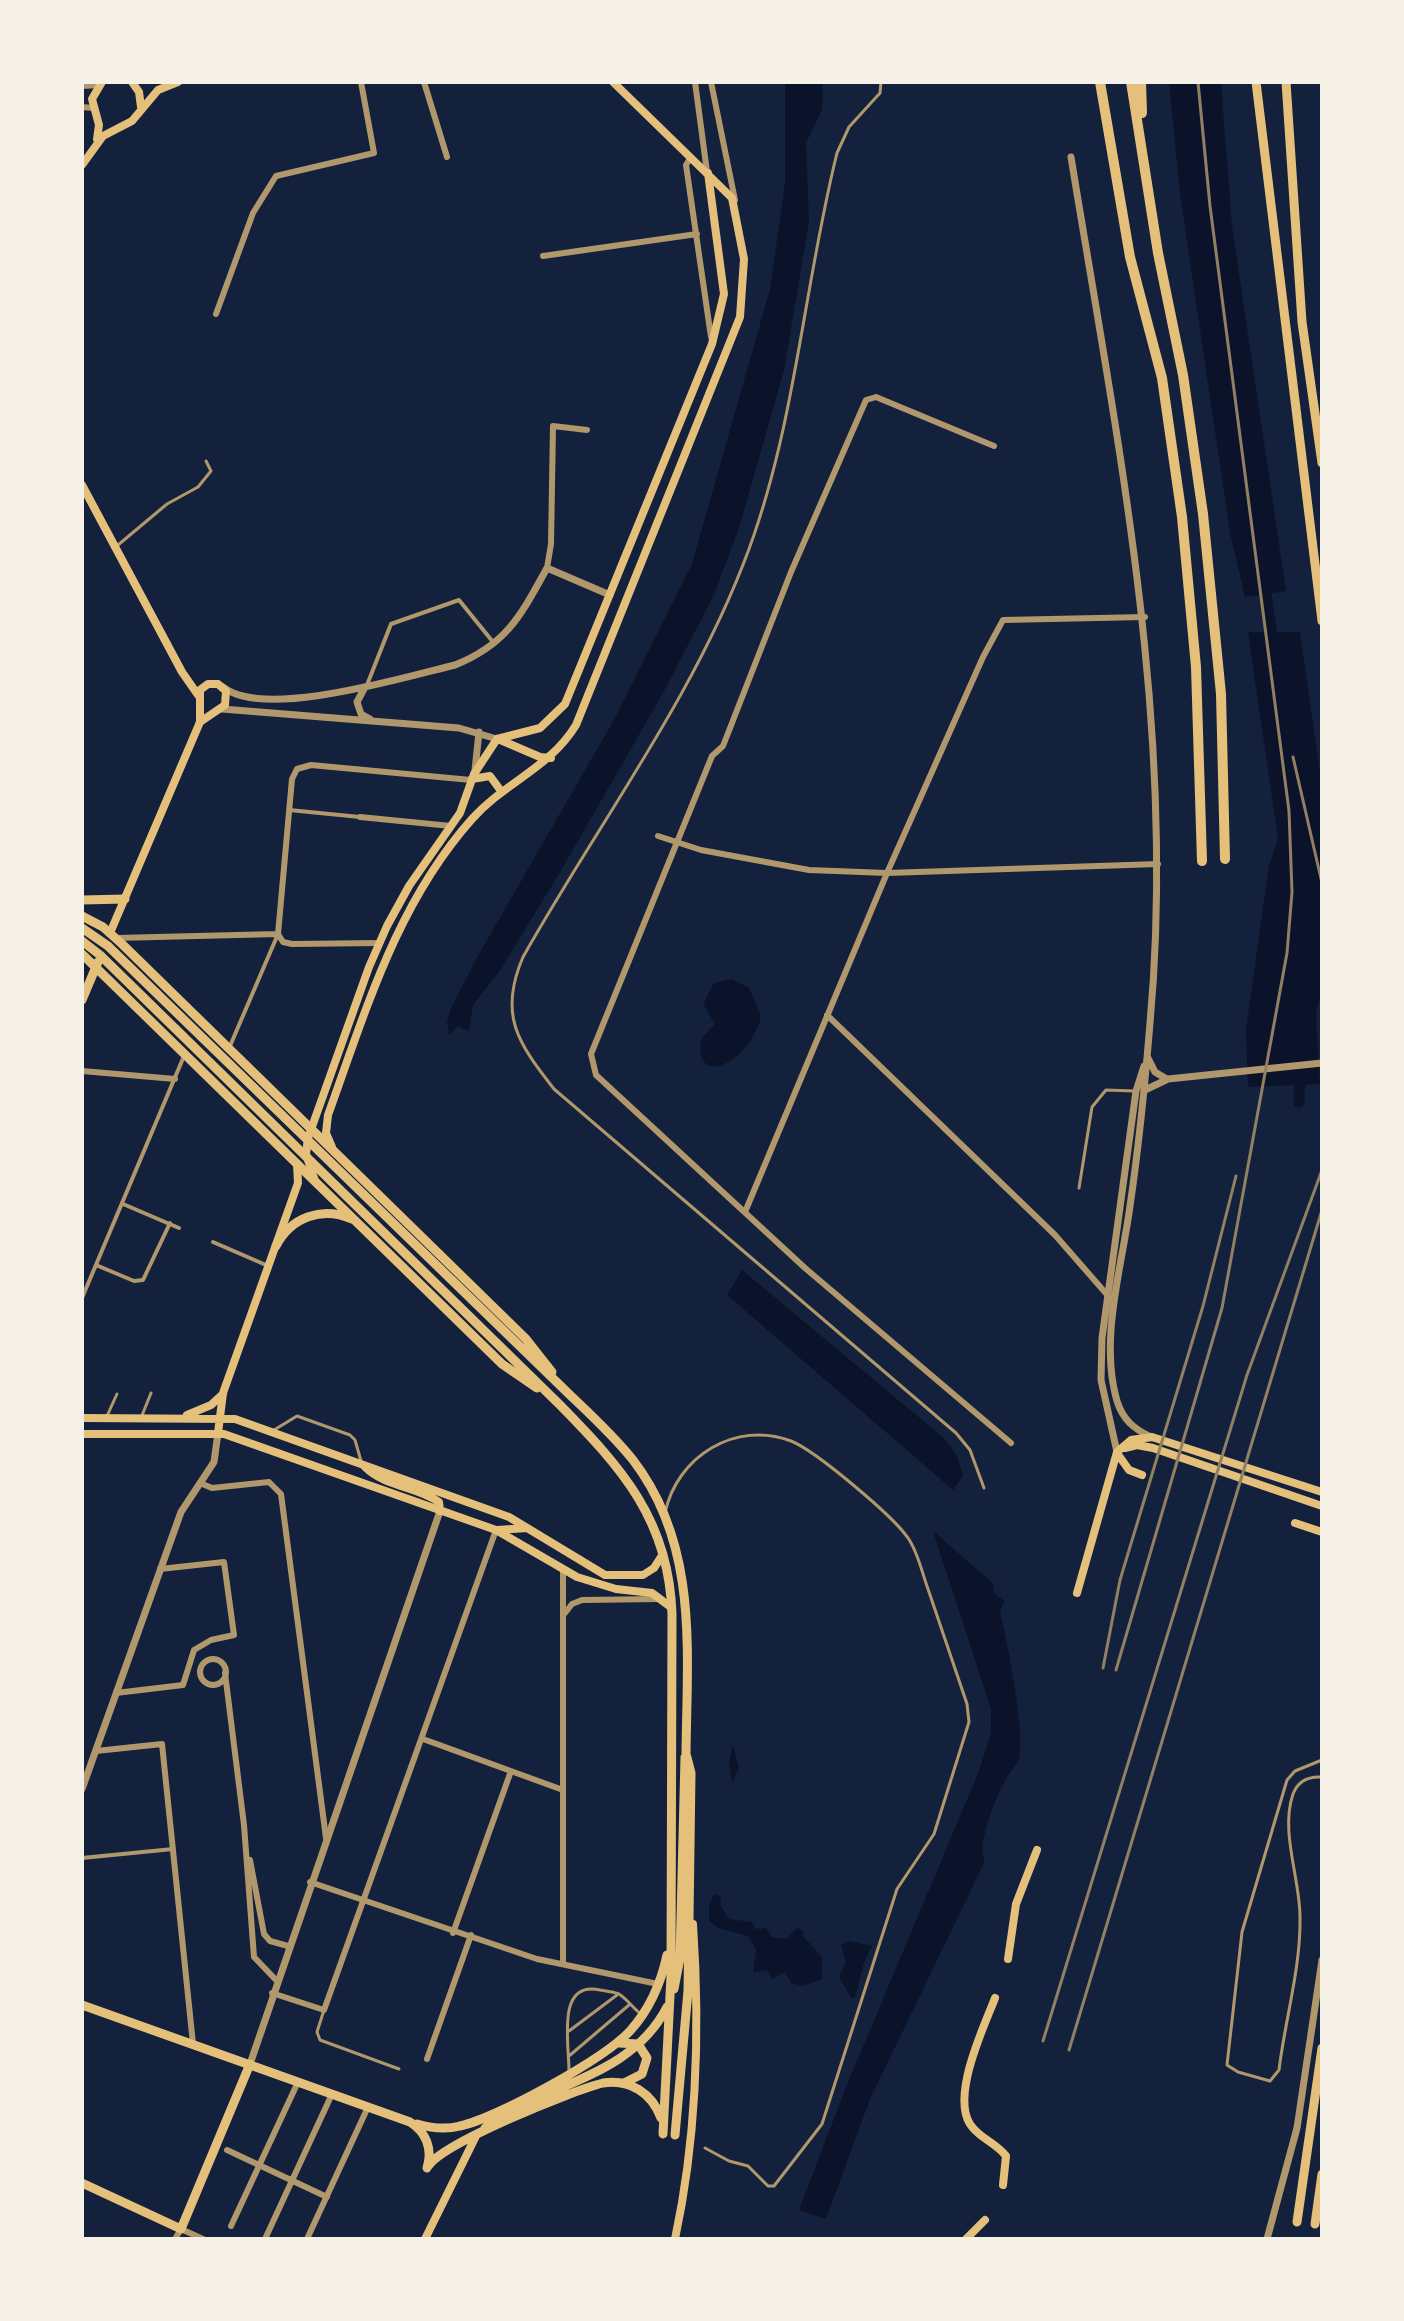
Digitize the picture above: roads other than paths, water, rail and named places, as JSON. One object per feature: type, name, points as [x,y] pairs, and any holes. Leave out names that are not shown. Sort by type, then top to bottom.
[{"type":"highway","points":[[1100,82],[1130,257],[1162,378],[1182,517],[1196,667],[1202,861]]},
{"type":"highway","points":[[1131,82],[1158,253],[1183,375],[1211,584],[1221,694],[1225,859]]},
{"type":"highway","points":[[1141,82],[1145,163]]},
{"type":"main road","points":[[132,82],[139,92],[141,108]]},
{"type":"main road","points":[[82,165],[96,144],[117,126],[132,121],[158,90],[178,82]]},
{"type":"main road","points":[[334,1151],[326,1133],[328,1115],[379,971],[398,931],[444,855],[471,820],[501,791],[551,758],[580,715],[734,336],[743,298],[744,269],[735,204],[707,172],[613,82]]},
{"type":"main road","points":[[1256,82],[1322,621]]},
{"type":"main road","points":[[1286,82],[1302,322],[1322,463]]},
{"type":"main road","points":[[96,144],[99,125],[94,111],[100,83]]},
{"type":"main road","points":[[94,111],[117,126]]},
{"type":"main road","points":[[316,1181],[306,1154],[311,1129],[380,943],[409,886],[460,813],[472,777],[497,739],[530,732],[553,719],[565,704],[712,344],[724,294],[707,172]]},
{"type":"main road","points":[[82,485],[205,711],[218,711]]},
{"type":"main road","points":[[182,672],[189,679],[222,687],[227,696],[218,711],[200,722]]},
{"type":"main road","points":[[82,1000],[113,935],[125,899],[200,722],[199,699],[208,684]]},
{"type":"main road","points":[[530,732],[529,746],[537,756]]},
{"type":"main road","points":[[497,739],[537,756],[551,758]]},
{"type":"main road","points":[[472,777],[490,776],[501,791]]},
{"type":"main road","points":[[82,900],[125,899]]},
{"type":"main road","points":[[82,916],[113,935],[526,1339],[569,1394]]},
{"type":"main road","points":[[82,928],[108,946],[632,1459],[665,1516],[678,1552],[685,1593],[686,1754],[680,1963],[664,2013],[646,2038],[617,2062],[507,2111],[485,2128],[469,2145],[425,2239]]},
{"type":"main road","points":[[82,941],[559,1404],[626,1476],[647,1510],[663,1553],[672,1608],[671,1976],[663,2134],[661,2117],[652,2101],[624,2083]]},
{"type":"main road","points":[[82,954],[502,1364],[559,1404]]},
{"type":"main road","points":[[96,967],[111,955],[130,955],[139,960]]},
{"type":"main road","points":[[199,1019],[181,1023],[175,1034],[199,1067]]},
{"type":"main road","points":[[238,1057],[259,1082],[261,1090],[251,1104],[238,1105]]},
{"type":"main road","points":[[218,1433],[223,1393],[298,1183],[299,1171],[295,1161]]},
{"type":"main road","points":[[373,1189],[360,1190],[351,1198],[355,1213],[373,1237]]},
{"type":"main road","points":[[276,1246],[292,1225],[315,1214],[342,1215],[364,1228]]},
{"type":"main road","points":[[412,1228],[434,1259],[430,1271],[412,1276]]},
{"type":"main road","points":[[180,1417],[211,1405],[223,1393]]},
{"type":"main road","points":[[82,1418],[220,1417],[271,1432],[502,1514],[534,1529],[589,1568],[610,1576],[645,1574],[656,1565],[663,1553]]},
{"type":"main road","points":[[95,1418],[95,1434]]},
{"type":"main road","points":[[82,1434],[218,1433],[496,1530],[563,1570],[602,1586],[652,1593],[672,1608]]},
{"type":"main road","points":[[1077,1593],[1117,1452],[1131,1440],[1152,1437],[1322,1492]]},
{"type":"main road","points":[[1117,1452],[1137,1445],[1153,1448],[1322,1506]]},
{"type":"main road","points":[[311,1465],[317,1448]]},
{"type":"main road","points":[[1108,1482],[1123,1471],[1141,1475],[1124,1464],[1117,1452]]},
{"type":"main road","points":[[361,1464],[383,1480],[431,1497],[439,1502],[440,1511]]},
{"type":"main road","points":[[1295,1523],[1322,1532]]},
{"type":"main road","points":[[496,1530],[534,1529]]},
{"type":"main road","points":[[675,2135],[688,1991],[691,1773],[686,1754]]},
{"type":"main road","points":[[1008,1959],[1016,1904],[1037,1850]]},
{"type":"main road","points":[[675,2239],[685,2181],[696,2063],[697,1980],[689,1884]]},
{"type":"main road","points":[[82,2005],[407,2120],[439,2128],[465,2125],[569,2075],[616,2045],[642,2015],[658,1984],[669,1931]]},
{"type":"main road","points":[[995,1998],[969,2065],[967,2111],[972,2128],[1006,2156],[1003,2185]]},
{"type":"main road","points":[[407,2120],[419,2129],[427,2142],[427,2168],[442,2152],[485,2128],[594,2085],[624,2083],[642,2074],[646,2055],[635,2042],[616,2045]]},
{"type":"main road","points":[[1297,2222],[1322,2048]]},
{"type":"main road","points":[[82,2183],[181,2229],[250,2064]]},
{"type":"main road","points":[[1315,2224],[1322,2174]]},
{"type":"main road","points":[[966,2239],[985,2220]]},
{"type":"street","points":[[216,314],[253,213],[276,176],[374,153],[361,82]]},
{"type":"street","points":[[424,82],[447,157]]},
{"type":"street","points":[[695,82],[707,172]]},
{"type":"street","points":[[711,82],[735,204]]},
{"type":"street","points":[[82,86],[100,83]]},
{"type":"street","points":[[82,107],[94,111]]},
{"type":"street","points":[[691,157],[686,165],[712,344]]},
{"type":"street","points":[[1071,157],[1145,617],[1155,749],[1158,864],[1145,1090],[1110,1360],[1118,1404],[1129,1424],[1152,1437]]},
{"type":"street","points":[[543,256],[697,234]]},
{"type":"street","points":[[994,446],[876,397],[866,400],[791,572],[723,746],[712,756],[591,1054],[596,1075],[745,1212],[1011,1443]]},
{"type":"street","points":[[222,687],[240,697],[292,698],[367,686],[455,665],[495,644],[514,627],[547,568],[551,544],[553,426],[587,430]]},
{"type":"street","points":[[547,568],[610,595]]},
{"type":"street","points":[[372,720],[361,714],[357,702],[367,686],[391,624],[459,600],[495,644]]},
{"type":"street","points":[[745,1212],[887,873],[983,657],[1003,620],[1145,617]]},
{"type":"street","points":[[218,711],[372,720],[479,732],[497,739]]},
{"type":"street","points":[[229,1048],[278,934],[292,779],[297,769],[311,765],[472,777],[479,732]]},
{"type":"street","points":[[289,810],[451,826]]},
{"type":"street","points":[[658,836],[809,870],[887,873],[1158,864]]},
{"type":"street","points":[[113,935],[278,934]]},
{"type":"street","points":[[278,934],[283,942],[292,944],[380,943]]},
{"type":"street","points":[[827,1015],[1055,1235],[1116,1305]]},
{"type":"street","points":[[82,1298],[185,1054]]},
{"type":"street","points":[[1147,1056],[1152,1069],[1168,1079]]},
{"type":"street","points":[[1117,1452],[1101,1380],[1107,1294],[1136,1091],[1147,1056]]},
{"type":"street","points":[[1145,1090],[1168,1079],[1322,1063]]},
{"type":"street","points":[[82,1071],[175,1079]]},
{"type":"street","points":[[123,1201],[179,1228]]},
{"type":"street","points":[[96,1265],[134,1281],[143,1280],[170,1223]]},
{"type":"street","points":[[213,1242],[269,1265]]},
{"type":"street","points":[[82,1789],[181,1512],[214,1462],[218,1433]]},
{"type":"street","points":[[200,1483],[212,1488],[269,1482],[281,1494],[326,1838]]},
{"type":"street","points":[[250,2064],[276,1980],[440,1511]]},
{"type":"street","points":[[272,1993],[324,2010],[496,1530]]},
{"type":"street","points":[[116,1693],[180,1686],[185,1683],[194,1650],[211,1640],[234,1635],[226,1566],[220,1561],[160,1569]]},
{"type":"street","points":[[563,1570],[563,1963]]},
{"type":"street","points":[[563,1622],[571,1605],[582,1600],[664,1599]]},
{"type":"street","points":[[187,1674],[213,1660],[223,1665],[244,1825],[254,1957],[276,1980]]},
{"type":"street","points":[[200,1669],[201,1677],[211,1685],[219,1683],[225,1673]]},
{"type":"street","points":[[423,1739],[563,1790]]},
{"type":"street","points":[[96,1751],[162,1744],[193,2045]]},
{"type":"street","points":[[453,1933],[511,1771]]},
{"type":"street","points":[[244,1825],[264,1934],[270,1941],[288,1946]]},
{"type":"street","points":[[82,1858],[173,1849]]},
{"type":"street","points":[[310,1882],[537,1959],[658,1984]]},
{"type":"street","points":[[427,2059],[471,1935]]},
{"type":"street","points":[[1267,2239],[1295,2138],[1322,1960]]},
{"type":"street","points":[[231,2226],[298,2082]]},
{"type":"street","points":[[265,2239],[332,2094]]},
{"type":"street","points":[[307,2239],[368,2107]]},
{"type":"street","points":[[216,2146],[327,2197]]},
{"type":"street","points":[[175,2239],[181,2229],[203,2239]]},
{"type":"lane","points":[[881,82],[880,93],[849,127],[837,153],[797,375],[749,548],[702,653],[523,957],[510,1005],[513,1025],[532,1060],[554,1089],[956,1433],[970,1450],[984,1488]]},
{"type":"lane","points":[[115,547],[167,504],[198,487],[211,471],[206,461]]},
{"type":"lane","points":[[1079,1188],[1092,1107],[1106,1090],[1136,1091]]},
{"type":"lane","points":[[141,1418],[151,1393]]},
{"type":"lane","points":[[106,1418],[117,1394]]},
{"type":"lane","points":[[271,1432],[297,1416],[350,1435],[355,1440],[361,1464]]},
{"type":"lane","points":[[665,1516],[670,1495],[682,1474],[698,1457],[719,1444],[741,1437],[765,1436],[788,1440],[810,1451],[909,1539],[967,1704],[969,1722],[934,1834],[897,1889],[854,2035],[819,2133],[774,2186],[768,2186],[748,2166],[729,2161],[705,2148]]},
{"type":"lane","points":[[1322,1760],[1295,1771],[1287,1780],[1242,1932],[1227,2065],[1238,2072],[1270,2081],[1279,2070],[1299,1929],[1290,1824],[1292,1801],[1300,1783],[1308,1777],[1322,1777]]},
{"type":"lane","points":[[569,2075],[572,1997],[580,1990],[590,1987],[618,1994],[642,2015]]},
{"type":"lane","points":[[569,2031],[618,1994]]},
{"type":"lane","points":[[569,2056],[629,2005]]},
{"type":"lane","points":[[324,2010],[317,2032],[320,2040],[399,2069]]},
{"type":"water","points":[[785,82],[823,82],[822,110],[806,143],[809,221],[784,370],[739,528],[714,595],[663,693],[559,874],[499,972],[473,1005],[469,1032],[458,1026],[449,1035],[447,1022],[451,1008],[615,718],[692,564],[770,289],[785,183]]},
{"type":"water","points":[[1169,82],[1221,82],[1232,226],[1286,591],[1245,597],[1230,533],[1180,194]]},
{"type":"water","points":[[1248,632],[1300,632],[1322,788],[1322,986],[1316,1014],[1320,1084],[1248,1087],[1246,1029],[1269,866],[1278,839]]},
{"type":"water","points":[[732,979],[749,988],[761,1016],[747,1046],[736,1057],[715,1067],[706,1064],[701,1055],[701,1039],[715,1024],[703,1004],[714,983]]},
{"type":"water","points":[[742,1270],[945,1439],[957,1456],[963,1475],[953,1490],[727,1295]]},
{"type":"water","points":[[933,1531],[994,1584],[993,1592],[1004,1601],[1000,1613],[1018,1710],[1019,1759],[994,1804],[983,1843],[985,1861],[870,2099],[826,2219],[799,2210],[846,2087],[979,1771],[991,1733],[991,1709]]},
{"type":"water","points":[[733,1745],[739,1768],[732,1783],[729,1761]]},
{"type":"water","points":[[714,1894],[721,1897],[720,1904],[729,1919],[752,1922],[756,1929],[766,1928],[772,1937],[787,1939],[797,1928],[804,1931],[802,1935],[822,1957],[822,1979],[803,1986],[791,1983],[785,1972],[772,1979],[767,1970],[753,1973],[756,1949],[748,1936],[718,1928],[709,1921],[709,1905]]},
{"type":"water","points":[[849,1941],[872,1946],[856,1996],[852,1999],[839,1977],[846,1962],[841,1945]]},
{"type":"waterway","points":[[1264,581],[1273,643]]},
{"type":"waterway","points":[[1299,1102],[1300,1070]]},
{"type":"railway","points":[[1116,1670],[1222,1308],[1287,953],[1292,892],[1289,811],[1210,206],[1198,82]]},
{"type":"railway","points":[[1293,757],[1322,883]]},
{"type":"railway","points":[[1043,2041],[1247,1375],[1322,1170]]},
{"type":"railway","points":[[1103,1668],[1120,1580],[1203,1306],[1236,1176]]},
{"type":"railway","points":[[1069,2050],[1322,1210]]}]
